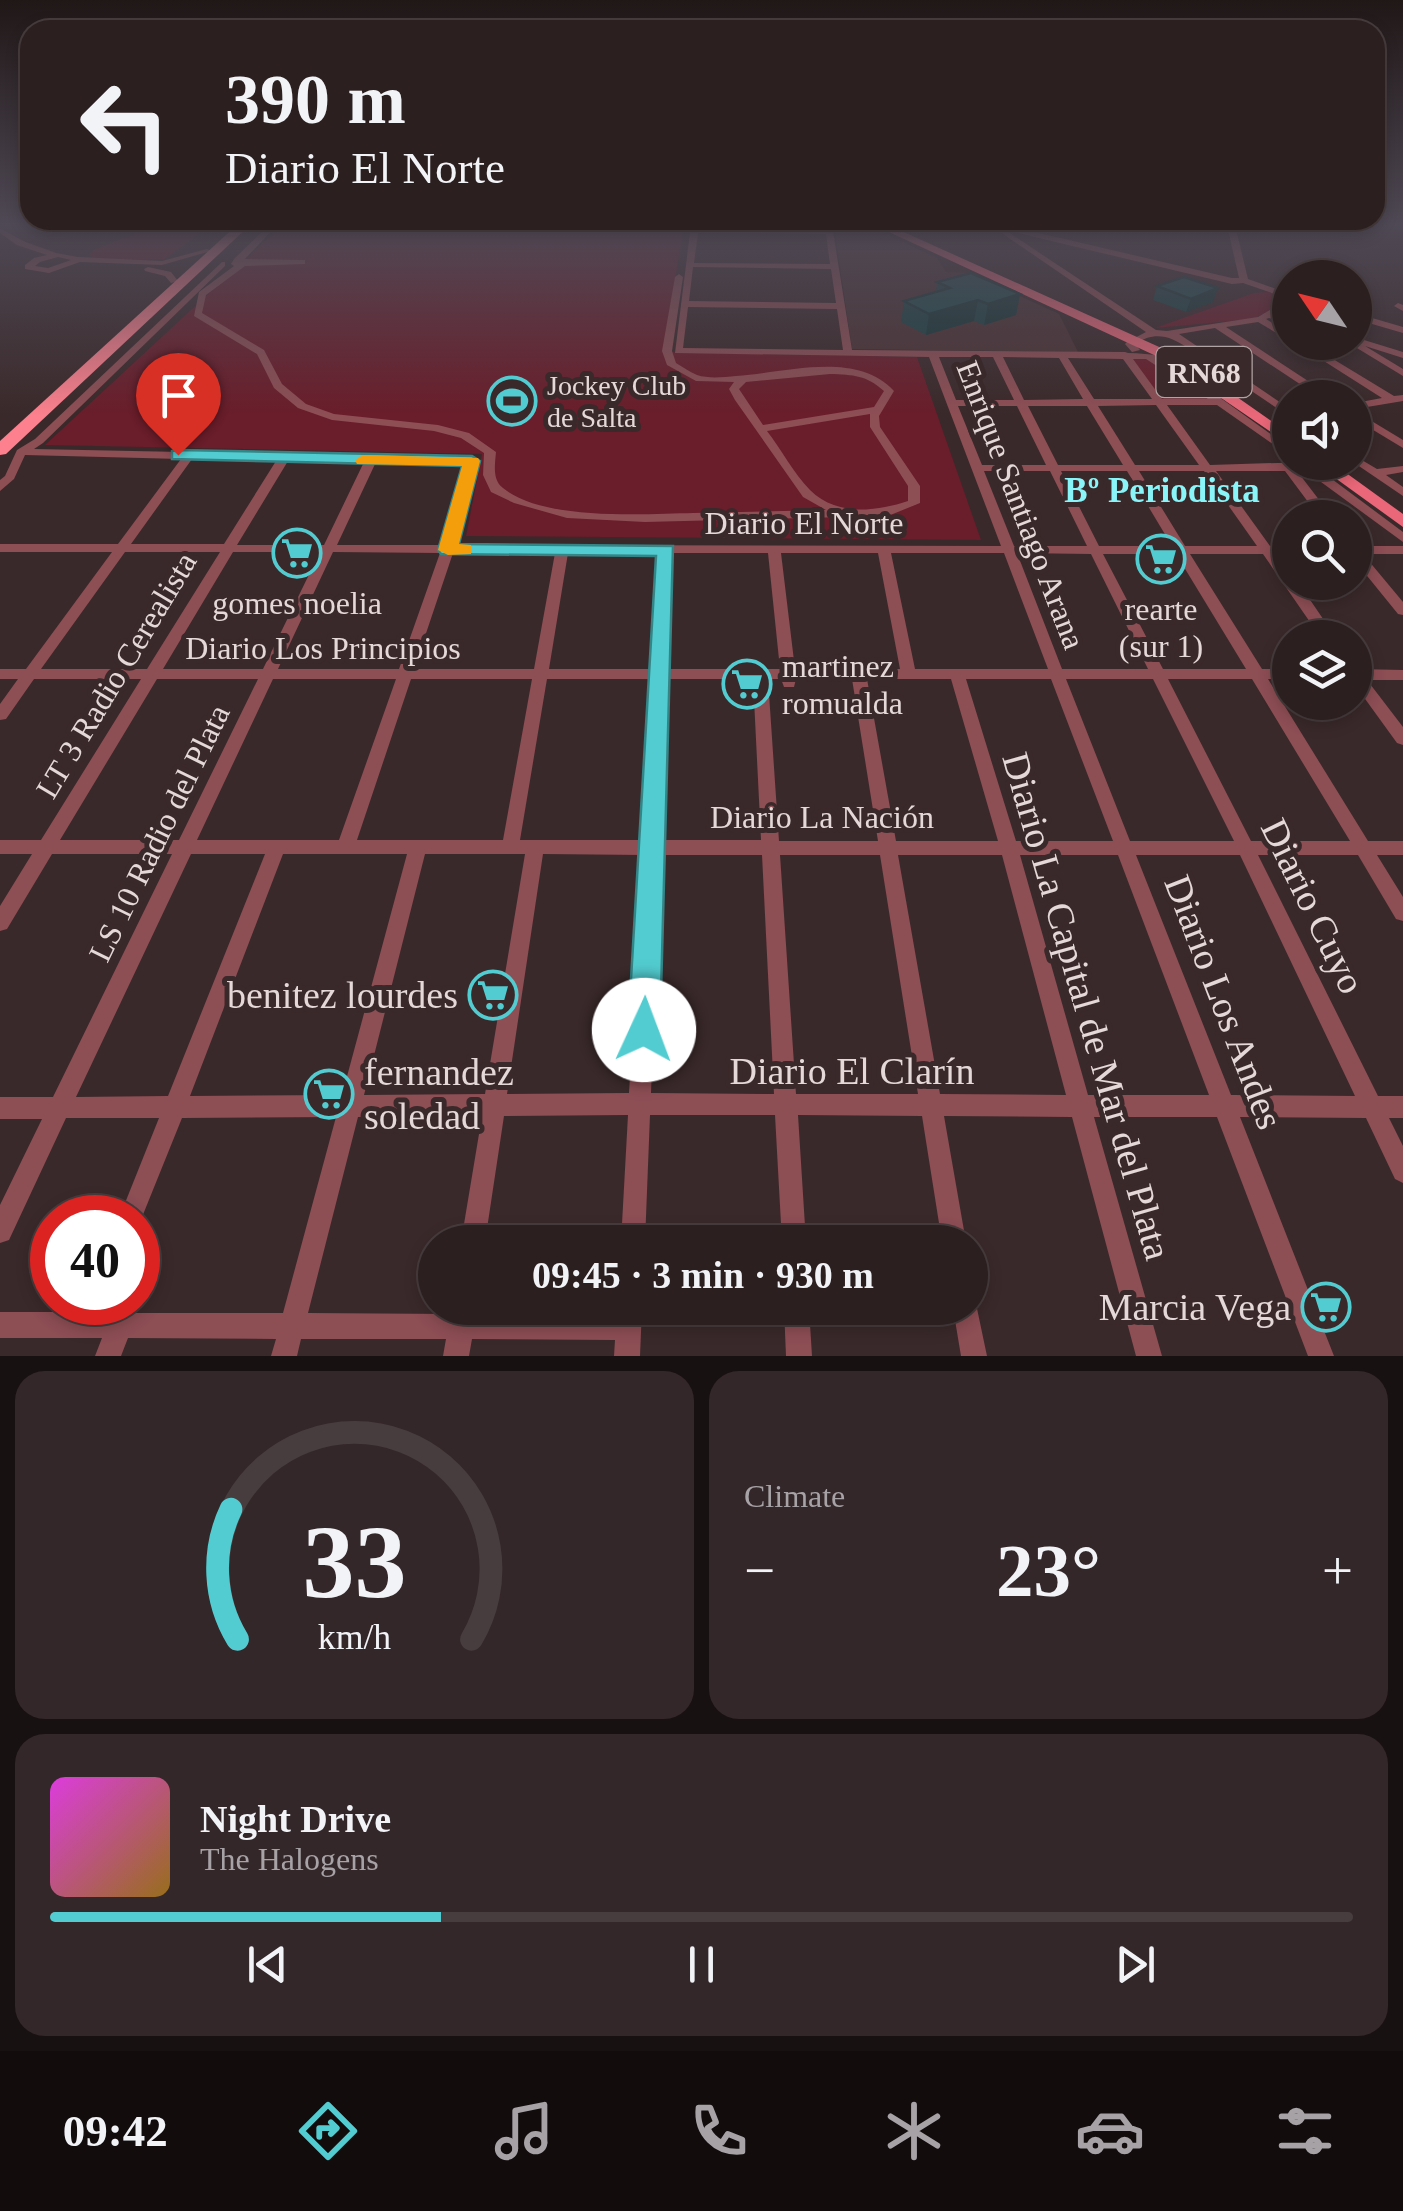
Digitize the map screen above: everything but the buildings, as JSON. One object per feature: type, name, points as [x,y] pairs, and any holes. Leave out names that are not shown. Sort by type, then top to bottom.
[{"type":"highway","points":[[0,438],[166,288]]},
{"type":"highway","points":[[0,450],[193,288]]},
{"type":"main road","name":"RN68","points":[[1024,288],[1103,323]]},
{"type":"main road","name":"RN68","points":[[1026,288],[1173,355],[1272,424]]},
{"type":"main road","points":[[1336,480],[1403,522]]},
{"type":"main road","points":[[1358,480],[1403,512]]},
{"type":"street","points":[[0,487],[10,478],[21,452],[40,442],[198,288]]},
{"type":"street","points":[[206,288],[197,314],[261,352],[268,378],[294,400],[360,422],[462,432],[489,451],[489,475],[495,489],[556,513],[619,518],[888,512],[914,503],[917,492],[875,426],[848,417]]},
{"type":"street","points":[[668,360],[678,288]]},
{"type":"street","points":[[668,360],[678,351],[689,288]]},
{"type":"street","points":[[837,288],[848,353]]},
{"type":"street","points":[[1074,288],[1140,340],[1272,405]]},
{"type":"street","points":[[687,304],[840,306]]},
{"type":"street","points":[[1265,317],[1272,312]]},
{"type":"street","points":[[1265,317],[1272,323]]},
{"type":"street","points":[[678,351],[1061,354],[1272,318]]},
{"type":"street","points":[[1372,321],[1403,330]]},
{"type":"street","points":[[1218,326],[1301,380]]},
{"type":"street","points":[[1173,355],[1177,334]]},
{"type":"street","points":[[1140,340],[1161,403],[1272,556]]},
{"type":"street","points":[[1372,347],[1403,355]]},
{"type":"street","points":[[1372,353],[1403,372]]},
{"type":"street","name":"Enrique Santiago Arana","points":[[933,354],[1061,680]]},
{"type":"street","name":"Diario Cuyo","points":[[996,354],[1246,848],[1403,1171]]},
{"type":"street","points":[[1061,354],[1403,912]]},
{"type":"street","points":[[1173,355],[1220,402],[1272,440]]},
{"type":"street","points":[[668,360],[742,402]]},
{"type":"street","points":[[1330,360],[1398,399]]},
{"type":"street","points":[[697,378],[742,380],[834,371],[864,373],[888,387],[888,396],[877,410],[875,426]]},
{"type":"street","points":[[742,380],[734,389],[807,494],[842,512]]},
{"type":"street","points":[[1372,403],[1398,399]]},
{"type":"street","points":[[953,403],[1220,402]]},
{"type":"street","points":[[763,428],[877,410]]},
{"type":"street","points":[[1372,425],[1403,445]]},
{"type":"street","points":[[1259,430],[1272,447]]},
{"type":"street","points":[[1386,434],[1403,432]]},
{"type":"street","points":[[21,452],[472,461],[448,550],[346,846]]},
{"type":"street","points":[[0,715],[188,457]]},
{"type":"street","name":"LT 3 Radio Cerealista","points":[[0,923],[283,459]]},
{"type":"street","name":"LS 10 Radio del Plata","points":[[0,1231],[371,460]]},
{"type":"street","points":[[978,468],[1272,469]]},
{"type":"street","points":[[1375,474],[1403,469]]},
{"type":"street","points":[[1372,472],[1403,492]]},
{"type":"street","points":[[1298,480],[1313,500]]},
{"type":"street","points":[[1331,480],[1403,538]]},
{"type":"street","points":[[785,514],[800,507],[807,494]]},
{"type":"street","name":"Diario El Norte","points":[[0,548],[1272,550]]},
{"type":"street","points":[[510,848],[562,550]]},
{"type":"street","points":[[635,1225],[652,847],[655,677],[666,550]]},
{"type":"street","points":[[774,550],[788,678]]},
{"type":"street","points":[[884,550],[909,675]]},
{"type":"street","points":[[1372,551],[1403,550]]},
{"type":"street","points":[[1372,573],[1403,611]]},
{"type":"street","name":"Diario Los Principios","points":[[0,674],[1259,679]]},
{"type":"street","name":"Diario Los Principios","points":[[860,679],[909,675],[958,679]]},
{"type":"street","points":[[1372,677],[1403,676]]},
{"type":"street","points":[[1259,679],[1272,677]]},
{"type":"street","points":[[761,679],[793,1225]]},
{"type":"street","points":[[860,679],[951,1225]]},
{"type":"street","name":"Diario La Capital de Mar del Plata","points":[[958,679],[1009,848],[1149,1356]]},
{"type":"street","points":[[1259,679],[1272,681]]},
{"type":"street","name":"Diario Los Andes","points":[[1061,680],[1322,1356]]},
{"type":"street","points":[[1372,680],[1403,684]]},
{"type":"street","points":[[1372,698],[1403,739]]},
{"type":"street","name":"Diario La Nación","points":[[0,847],[1403,848]]},
{"type":"street","points":[[140,1195],[278,848]]},
{"type":"street","points":[[284,1356],[418,848]]},
{"type":"street","points":[[474,1225],[535,848]]},
{"type":"street","name":"Diario El Clarín","points":[[0,1108],[641,1104],[1403,1107]]},
{"type":"street","points":[[115,1325],[292,1328],[418,1320]]},
{"type":"street","points":[[0,1324],[30,1321]]},
{"type":"street","points":[[456,1356],[461,1325]]},
{"type":"street","points":[[628,1356],[630,1325]]},
{"type":"street","points":[[798,1325],[799,1356]]},
{"type":"street","points":[[969,1325],[974,1356]]},
{"type":"street","points":[[108,1356],[119,1327]]},
{"type":"shaded area","name":"Jockey Club de Salta","points":[[215,288],[674,288],[663,352],[917,357],[981,540],[466,536],[482,454],[45,445]]},
{"type":"shaded area","points":[[843,288],[1003,288],[1059,314],[1078,352],[852,349]]},
{"type":"shaded area","points":[[1254,293],[1272,293],[1272,310],[1253,319],[1155,328]]},
{"type":"shaded area","points":[[1130,358],[1147,359],[1211,401],[1161,403]]},
{"type":"slow traffic","points":[[363,460],[472,461],[448,550],[465,550]]},
{"type":"place","name":"Jockey Club de Salta","points":[[512,401]]},
{"type":"place","name":"gomes noelia","points":[[297,553]]},
{"type":"place","name":"rearte (sur 1)","points":[[1161,559]]},
{"type":"place","name":"martinez romualda","points":[[747,684]]},
{"type":"place","name":"benitez lourdes","points":[[493,995]]},
{"type":"place","name":"fernandez soledad","points":[[329,1094]]},
{"type":"place","name":"Marcia Vega","points":[[1326,1307]]},
{"type":"district","name":"Bº Periodista","points":[[1162,490]]},
{"type":"route","points":[[178,455],[472,461],[448,550],[666,550],[644,1030]]}]
